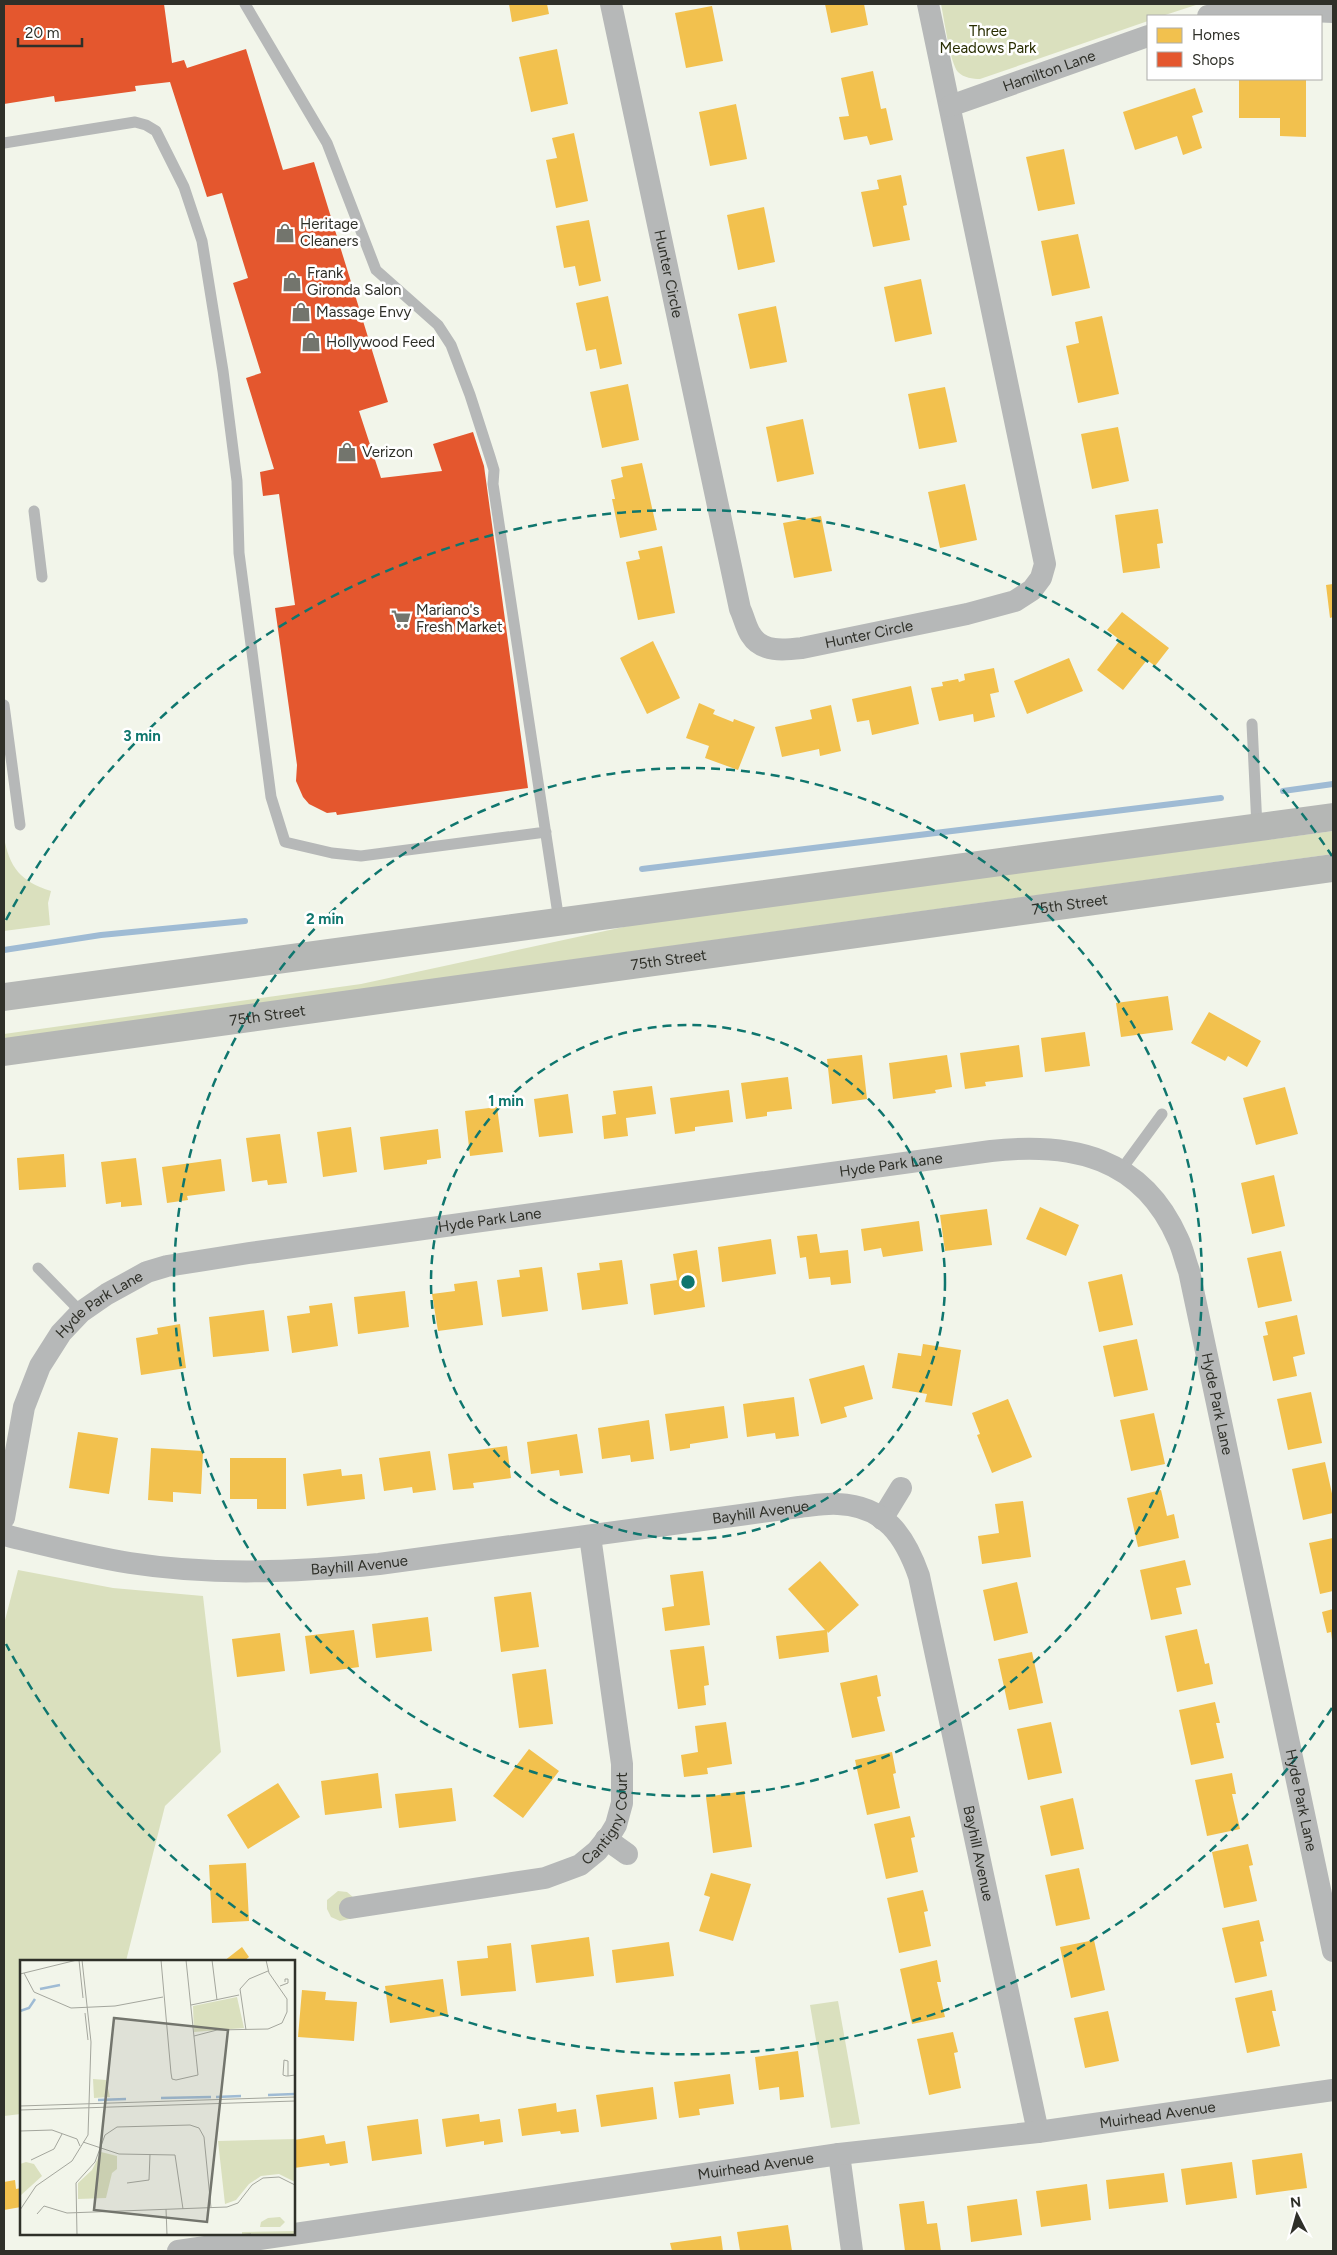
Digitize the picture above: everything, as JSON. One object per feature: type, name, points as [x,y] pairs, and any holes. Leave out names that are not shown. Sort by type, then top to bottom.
[{"type":"main road","points":[[4,997],[1333,817]]},
{"type":"main road","name":"75th Street","points":[[4,1052],[1333,868]]},
{"type":"street","name":"Hunter Circle","points":[[611,4],[740,609],[751,636],[768,648],[781,650],[802,648],[967,614],[1015,601],[1032,590],[1041,578],[1045,564],[928,4]]},
{"type":"street","points":[[1216,15],[1265,9],[1333,12]]},
{"type":"street","name":"Hamilton Lane","points":[[950,106],[1147,36]]},
{"type":"street","name":"Hyde Park Lane","points":[[4,1518],[24,1407],[40,1366],[62,1333],[81,1312],[107,1294],[147,1272],[167,1266],[991,1151],[1021,1148],[1055,1149],[1084,1154],[1121,1170],[1150,1195],[1169,1221],[1179,1240],[1188,1271],[1333,1950]]},
{"type":"street","points":[[882,1519],[901,1488]]},
{"type":"street","name":"Bayhill Avenue","points":[[4,1535],[130,1563],[184,1569],[263,1572],[315,1570],[379,1564],[799,1507],[836,1504],[860,1508],[882,1519],[894,1528],[902,1538],[909,1549],[919,1576],[1038,2132]]},
{"type":"street","name":"Cantigny Court","points":[[350,1908],[545,1878],[580,1865],[597,1851],[606,1839],[620,1814],[623,1786],[622,1764],[590,1536]]},
{"type":"street","points":[[606,1839],[628,1854]]},
{"type":"street","name":"Muirhead Avenue","points":[[295,2234],[839,2154],[1038,2132],[1333,2090]]},
{"type":"street","points":[[839,2154],[852,2251]]},
{"type":"street","name":"Muirhead Avenue","points":[[178,2251],[287,2235]]},
{"type":"lane","points":[[245,4],[327,143],[376,270],[438,325],[451,344],[470,394],[494,470],[495,494],[559,921]]},
{"type":"lane","points":[[4,143],[135,122],[146,125],[156,131],[184,187],[202,241],[237,481],[239,553],[271,797],[285,842],[332,853],[361,856],[546,832]]},
{"type":"lane","points":[[34,511],[42,577]]},
{"type":"lane","points":[[4,705],[20,825]]},
{"type":"lane","points":[[1252,724],[1257,827]]},
{"type":"lane","points":[[1121,1170],[1162,1114]]},
{"type":"lane","points":[[38,1268],[81,1312]]},
{"type":"green space","name":"Three Meadows Park","points":[[941,4],[1199,4],[1165,15],[1147,15],[1147,21],[980,79],[963,76],[958,72],[950,50]]},
{"type":"green space","points":[[1333,831],[1333,854],[4,1039],[4,1034],[361,984],[642,923]]},
{"type":"green space","points":[[4,837],[9,857],[18,872],[32,883],[51,891],[48,903],[50,925],[4,931]]},
{"type":"green space","points":[[18,1570],[113,1588],[203,1596],[221,1752],[165,1806],[126,1960],[20,1960],[20,2114],[4,2116],[4,1624]]},
{"type":"green space","points":[[338,1891],[347,1892],[354,1898],[349,1919],[340,1921],[331,1917],[327,1909],[327,1900]]},
{"type":"green space","points":[[838,2001],[860,2124],[831,2128],[810,2005]]},
{"type":"building: Homes","points":[[509,4],[547,4],[549,14],[512,22]]},
{"type":"building: Homes","points":[[825,4],[864,4],[868,25],[831,33]]},
{"type":"building: Homes","points":[[712,6],[723,61],[686,68],[675,13]]},
{"type":"building: Homes","points":[[557,49],[568,104],[531,112],[519,57]]},
{"type":"building: Homes","points":[[873,71],[881,109],[886,108],[893,140],[870,145],[867,136],[844,140],[839,117],[849,116],[841,78]]},
{"type":"building: Homes","points":[[1239,80],[1306,80],[1306,137],[1280,136],[1280,118],[1239,118]]},
{"type":"building: Homes","points":[[1195,88],[1203,112],[1192,116],[1202,148],[1183,155],[1177,136],[1135,150],[1123,112]]},
{"type":"building: Homes","points":[[736,104],[747,159],[710,166],[699,112]]},
{"type":"building: Homes","points":[[574,133],[588,201],[556,208],[546,160],[557,158],[552,138]]},
{"type":"building: Homes","points":[[1064,149],[1075,204],[1038,211],[1026,157]]},
{"type":"building: Homes","points":[[901,175],[907,205],[903,206],[910,240],[873,247],[861,192],[879,189],[877,180]]},
{"type":"building: Homes","points":[[764,207],[775,262],[738,270],[727,215]]},
{"type":"building: Homes","points":[[589,220],[601,281],[579,286],[575,266],[564,268],[556,226]]},
{"type":"building: Homes","points":[[1078,234],[1090,288],[1052,296],[1041,241]]},
{"type":"building: Homes","points":[[921,279],[932,334],[895,342],[884,287]]},
{"type":"building: Homes","points":[[608,296],[622,364],[600,369],[596,349],[586,351],[576,303]]},
{"type":"building: Homes","points":[[776,306],[787,362],[750,369],[738,314]]},
{"type":"building: Homes","points":[[1102,316],[1119,394],[1078,403],[1066,346],[1079,343],[1075,322]]},
{"type":"building: Homes","points":[[628,384],[639,440],[602,448],[590,392]]},
{"type":"building: Homes","points":[[945,387],[957,442],[919,449],[908,394]]},
{"type":"building: Homes","points":[[803,419],[814,474],[777,482],[766,427]]},
{"type":"building: Homes","points":[[1118,427],[1129,481],[1092,489],[1081,434]]},
{"type":"building: Homes","points":[[642,463],[657,530],[620,538],[612,499],[615,499],[611,480],[623,477],[621,467]]},
{"type":"building: Homes","points":[[965,484],[977,540],[940,548],[928,492]]},
{"type":"building: Homes","points":[[1158,509],[1163,543],[1157,544],[1160,568],[1123,573],[1115,515]]},
{"type":"building: Homes","points":[[821,516],[832,571],[794,578],[783,523]]},
{"type":"building: Homes","points":[[662,546],[675,613],[638,620],[626,562],[640,559],[638,551]]},
{"type":"building: Homes","points":[[1333,584],[1333,617],[1330,618],[1326,585]]},
{"type":"building: Homes","points":[[1122,612],[1169,648],[1155,666],[1147,660],[1123,690],[1097,670],[1120,640],[1107,630]]},
{"type":"building: Homes","points":[[653,641],[680,698],[647,714],[620,658]]},
{"type":"building: Homes","points":[[1069,658],[1083,691],[1027,714],[1014,681]]},
{"type":"building: Homes","points":[[994,668],[999,692],[990,694],[995,717],[974,722],[973,714],[939,721],[931,688],[943,686],[942,682],[958,679],[959,682],[965,680],[964,674]]},
{"type":"building: Homes","points":[[911,686],[919,724],[872,735],[869,720],[857,722],[852,699]]},
{"type":"building: Homes","points":[[699,703],[715,710],[713,714],[733,722],[734,719],[755,727],[738,770],[705,758],[709,746],[686,738]]},
{"type":"building: Homes","points":[[831,705],[841,751],[820,756],[819,749],[782,757],[775,727],[812,719],[810,710]]},
{"type":"building: Homes","points":[[1168,996],[1173,1030],[1121,1037],[1116,1003]]},
{"type":"building: Homes","points":[[1209,1012],[1261,1041],[1247,1067],[1228,1056],[1225,1061],[1191,1043]]},
{"type":"building: Homes","points":[[1085,1032],[1090,1066],[1045,1072],[1041,1038]]},
{"type":"building: Homes","points":[[1019,1045],[1023,1077],[985,1082],[986,1086],[965,1089],[960,1053]]},
{"type":"building: Homes","points":[[862,1055],[867,1099],[832,1104],[827,1059]]},
{"type":"building: Homes","points":[[947,1055],[952,1087],[935,1090],[936,1093],[893,1099],[889,1063]]},
{"type":"building: Homes","points":[[788,1077],[792,1109],[767,1112],[767,1116],[746,1119],[741,1083]]},
{"type":"building: Homes","points":[[652,1086],[656,1114],[626,1118],[628,1136],[604,1139],[602,1116],[616,1114],[613,1091]]},
{"type":"building: Homes","points":[[1285,1087],[1298,1134],[1256,1145],[1243,1098]]},
{"type":"building: Homes","points":[[729,1090],[733,1122],[695,1127],[695,1131],[675,1134],[670,1098]]},
{"type":"building: Homes","points":[[568,1094],[573,1133],[539,1137],[534,1099]]},
{"type":"building: Homes","points":[[497,1107],[503,1152],[470,1156],[465,1111]]},
{"type":"building: Homes","points":[[351,1127],[357,1172],[323,1177],[317,1132]]},
{"type":"building: Homes","points":[[438,1129],[441,1158],[427,1160],[427,1164],[384,1170],[380,1137]]},
{"type":"building: Homes","points":[[280,1134],[287,1183],[268,1185],[267,1180],[252,1182],[246,1138]]},
{"type":"building: Homes","points":[[64,1154],[66,1187],[19,1190],[17,1158]]},
{"type":"building: Homes","points":[[136,1158],[142,1205],[121,1207],[121,1202],[106,1204],[101,1162]]},
{"type":"building: Homes","points":[[221,1159],[225,1191],[187,1196],[188,1200],[167,1203],[162,1167]]},
{"type":"building: Homes","points":[[1274,1175],[1285,1226],[1252,1234],[1241,1183]]},
{"type":"building: Homes","points":[[1040,1207],[1079,1225],[1066,1256],[1026,1239]]},
{"type":"building: Homes","points":[[987,1209],[992,1245],[945,1251],[940,1215]]},
{"type":"building: Homes","points":[[919,1221],[923,1251],[883,1257],[881,1248],[864,1251],[861,1229]]},
{"type":"building: Homes","points":[[817,1234],[820,1253],[848,1250],[851,1283],[831,1285],[830,1277],[809,1279],[806,1257],[800,1258],[797,1236]]},
{"type":"building: Homes","points":[[771,1239],[776,1274],[722,1282],[718,1247]]},
{"type":"building: Homes","points":[[697,1250],[705,1307],[654,1315],[650,1284],[677,1280],[673,1254]]},
{"type":"building: Homes","points":[[1281,1251],[1292,1301],[1258,1308],[1247,1258]]},
{"type":"building: Homes","points":[[622,1260],[628,1304],[582,1310],[577,1273],[600,1270],[599,1263]]},
{"type":"building: Homes","points":[[542,1267],[548,1311],[502,1317],[497,1280],[520,1277],[519,1270]]},
{"type":"building: Homes","points":[[1122,1274],[1133,1325],[1099,1332],[1088,1282]]},
{"type":"building: Homes","points":[[477,1281],[483,1325],[438,1331],[432,1294],[455,1291],[454,1284]]},
{"type":"building: Homes","points":[[405,1291],[409,1327],[358,1334],[354,1297]]},
{"type":"building: Homes","points":[[332,1303],[338,1346],[292,1353],[287,1316],[310,1313],[309,1306]]},
{"type":"building: Homes","points":[[264,1310],[269,1351],[213,1357],[209,1317]]},
{"type":"building: Homes","points":[[1297,1315],[1305,1354],[1293,1357],[1297,1376],[1273,1381],[1263,1336],[1268,1335],[1265,1322]]},
{"type":"building: Homes","points":[[180,1324],[186,1368],[141,1375],[136,1338],[158,1334],[157,1328]]},
{"type":"building: Homes","points":[[1137,1339],[1148,1390],[1114,1397],[1103,1346]]},
{"type":"building: Homes","points":[[923,1344],[961,1350],[952,1406],[925,1402],[927,1394],[892,1388],[898,1353],[921,1356]]},
{"type":"building: Homes","points":[[864,1365],[873,1399],[844,1407],[847,1417],[821,1424],[809,1379]]},
{"type":"building: Homes","points":[[1311,1392],[1322,1443],[1288,1450],[1277,1399]]},
{"type":"building: Homes","points":[[794,1397],[799,1436],[776,1439],[775,1433],[747,1437],[743,1404]]},
{"type":"building: Homes","points":[[1008,1399],[1032,1457],[992,1473],[977,1435],[980,1434],[972,1413]]},
{"type":"building: Homes","points":[[724,1406],[728,1438],[690,1444],[690,1448],[670,1451],[665,1414]]},
{"type":"building: Homes","points":[[1154,1413],[1165,1464],[1131,1471],[1120,1420]]},
{"type":"building: Homes","points":[[649,1420],[654,1459],[631,1462],[630,1455],[602,1459],[598,1428]]},
{"type":"building: Homes","points":[[78,1432],[118,1438],[109,1494],[69,1488]]},
{"type":"building: Homes","points":[[577,1434],[583,1473],[560,1476],[559,1470],[531,1474],[527,1442]]},
{"type":"building: Homes","points":[[507,1446],[511,1478],[473,1483],[474,1488],[453,1490],[448,1454]]},
{"type":"building: Homes","points":[[151,1448],[203,1451],[201,1494],[173,1492],[173,1502],[148,1500]]},
{"type":"building: Homes","points":[[430,1451],[436,1490],[413,1493],[412,1487],[384,1491],[379,1458]]},
{"type":"building: Homes","points":[[230,1458],[286,1458],[286,1509],[257,1509],[257,1499],[230,1499]]},
{"type":"building: Homes","points":[[1325,1462],[1333,1498],[1333,1513],[1303,1520],[1292,1469]]},
{"type":"building: Homes","points":[[341,1469],[342,1476],[362,1474],[365,1499],[307,1506],[303,1474]]},
{"type":"building: Homes","points":[[1161,1490],[1167,1516],[1174,1514],[1179,1538],[1138,1547],[1127,1498]]},
{"type":"building: Homes","points":[[1023,1501],[1031,1557],[982,1564],[978,1536],[999,1533],[995,1504]]},
{"type":"building: Homes","points":[[1333,1538],[1333,1591],[1320,1594],[1309,1543]]},
{"type":"building: Homes","points":[[1185,1560],[1191,1585],[1176,1588],[1182,1614],[1151,1620],[1140,1570]]},
{"type":"building: Homes","points":[[820,1561],[859,1605],[828,1633],[827,1631],[829,1652],[779,1659],[776,1636],[825,1630],[788,1589]]},
{"type":"building: Homes","points":[[703,1571],[710,1625],[665,1631],[662,1608],[674,1606],[670,1575]]},
{"type":"building: Homes","points":[[1017,1582],[1028,1633],[994,1641],[983,1590]]},
{"type":"building: Homes","points":[[531,1592],[539,1647],[501,1652],[494,1597]]},
{"type":"building: Homes","points":[[1333,1609],[1332,1640],[1331,1632],[1327,1633],[1322,1612]]},
{"type":"building: Homes","points":[[428,1617],[432,1651],[376,1658],[372,1624]]},
{"type":"building: Homes","points":[[1197,1629],[1205,1664],[1209,1663],[1213,1684],[1177,1692],[1165,1636]]},
{"type":"building: Homes","points":[[354,1630],[359,1667],[310,1674],[305,1636]]},
{"type":"building: Homes","points":[[280,1633],[285,1671],[237,1677],[232,1639]]},
{"type":"building: Homes","points":[[704,1646],[709,1685],[704,1686],[706,1705],[678,1709],[670,1650]]},
{"type":"building: Homes","points":[[1032,1652],[1043,1703],[1009,1710],[998,1659]]},
{"type":"building: Homes","points":[[546,1669],[553,1724],[519,1728],[512,1674]]},
{"type":"building: Homes","points":[[877,1675],[881,1696],[877,1697],[885,1731],[852,1738],[840,1683]]},
{"type":"building: Homes","points":[[1215,1702],[1220,1723],[1216,1723],[1224,1758],[1191,1765],[1179,1710]]},
{"type":"building: Homes","points":[[726,1722],[732,1764],[707,1768],[708,1774],[684,1777],[681,1755],[698,1752],[695,1726]]},
{"type":"building: Homes","points":[[1051,1722],[1062,1773],[1028,1780],[1017,1729]]},
{"type":"building: Homes","points":[[529,1749],[559,1771],[523,1818],[493,1796]]},
{"type":"building: Homes","points":[[892,1752],[896,1773],[893,1774],[900,1808],[867,1815],[855,1760]]},
{"type":"building: Homes","points":[[378,1773],[382,1808],[325,1815],[321,1781]]},
{"type":"building: Homes","points":[[1232,1773],[1236,1794],[1232,1794],[1240,1829],[1207,1836],[1195,1780]]},
{"type":"building: Homes","points":[[278,1783],[300,1817],[248,1849],[227,1815]]},
{"type":"building: Homes","points":[[452,1788],[456,1821],[399,1828],[395,1794]]},
{"type":"building: Homes","points":[[744,1791],[752,1847],[713,1853],[706,1797]]},
{"type":"building: Homes","points":[[1073,1798],[1084,1849],[1051,1856],[1040,1806]]},
{"type":"building: Homes","points":[[910,1816],[915,1837],[911,1838],[918,1872],[886,1879],[874,1824]]},
{"type":"building: Homes","points":[[1248,1844],[1253,1865],[1249,1866],[1257,1901],[1224,1908],[1212,1852]]},
{"type":"building: Homes","points":[[246,1863],[249,1921],[212,1923],[209,1865]]},
{"type":"building: Homes","points":[[1079,1868],[1090,1919],[1056,1926],[1045,1875]]},
{"type":"building: Homes","points":[[711,1873],[751,1884],[733,1941],[699,1931],[710,1897],[704,1895]]},
{"type":"building: Homes","points":[[923,1890],[928,1911],[924,1912],[931,1946],[899,1953],[887,1898]]},
{"type":"building: Homes","points":[[1259,1920],[1264,1941],[1260,1942],[1267,1976],[1235,1983],[1222,1928]]},
{"type":"building: Homes","points":[[589,1937],[594,1976],[536,1983],[531,1945]]},
{"type":"building: Homes","points":[[1094,1940],[1105,1990],[1071,1998],[1060,1947]]},
{"type":"building: Homes","points":[[669,1942],[674,1976],[616,1983],[612,1950]]},
{"type":"building: Homes","points":[[511,1943],[516,1991],[461,1996],[457,1961],[488,1958],[487,1946]]},
{"type":"building: Homes","points":[[242,1947],[249,1957],[245,1960],[225,1960]]},
{"type":"building: Homes","points":[[937,1960],[941,1982],[937,1982],[945,2017],[912,2024],[900,1969]]},
{"type":"building: Homes","points":[[443,1979],[448,2015],[390,2023],[385,1986]]},
{"type":"building: Homes","points":[[302,1990],[326,1992],[325,2000],[357,2002],[354,2041],[298,2037]]},
{"type":"building: Homes","points":[[1272,1990],[1276,2011],[1272,2011],[1280,2046],[1247,2053],[1235,1998]]},
{"type":"building: Homes","points":[[1108,2011],[1119,2061],[1085,2068],[1074,2018]]},
{"type":"building: Homes","points":[[953,2032],[958,2052],[954,2053],[961,2088],[929,2095],[917,2039]]},
{"type":"building: Homes","points":[[798,2051],[804,2097],[780,2100],[779,2087],[759,2090],[755,2057]]},
{"type":"building: Homes","points":[[730,2074],[734,2104],[699,2109],[700,2115],[679,2118],[674,2082]]},
{"type":"building: Homes","points":[[653,2087],[657,2119],[601,2127],[596,2095]]},
{"type":"building: Homes","points":[[556,2103],[557,2112],[576,2109],[579,2132],[561,2134],[560,2131],[522,2136],[518,2109]]},
{"type":"building: Homes","points":[[479,2114],[480,2122],[500,2119],[503,2142],[484,2145],[484,2141],[446,2147],[442,2119]]},
{"type":"building: Homes","points":[[418,2119],[422,2154],[372,2161],[367,2126]]},
{"type":"building: Homes","points":[[324,2135],[326,2144],[345,2141],[348,2163],[330,2166],[329,2163],[295,2168],[295,2140]]},
{"type":"building: Homes","points":[[1302,2153],[1307,2188],[1256,2195],[1252,2160]]},
{"type":"building: Homes","points":[[1232,2162],[1237,2198],[1186,2205],[1181,2169]]},
{"type":"building: Homes","points":[[1164,2173],[1168,2202],[1109,2209],[1106,2180]]},
{"type":"building: Homes","points":[[15,2180],[16,2189],[20,2188],[20,2207],[4,2210],[4,2182]]},
{"type":"building: Homes","points":[[1087,2184],[1091,2220],[1041,2227],[1036,2191]]},
{"type":"building: Homes","points":[[1017,2199],[1022,2235],[971,2242],[967,2206]]},
{"type":"building: Homes","points":[[924,2201],[927,2224],[937,2223],[941,2251],[905,2251],[899,2204]]},
{"type":"building: Homes","points":[[788,2225],[792,2251],[740,2251],[737,2232]]},
{"type":"building: Homes","points":[[721,2236],[723,2251],[672,2251],[670,2243]]},
{"type":"building: Shops","points":[[4,4],[164,4],[172,63],[184,60],[187,68],[246,49],[283,170],[314,162],[388,402],[359,411],[381,478],[442,471],[433,444],[473,432],[484,466],[528,788],[337,815],[336,812],[327,813],[309,804],[303,797],[296,781],[297,765],[275,608],[295,605],[279,494],[263,496],[260,472],[274,469],[246,378],[261,373],[233,283],[248,278],[222,193],[207,197],[170,82],[135,86],[136,91],[55,102],[54,96],[4,104]]},
{"type":"waterway","points":[[1283,791],[1333,784]]},
{"type":"waterway","points":[[642,869],[1221,798]]},
{"type":"waterway","points":[[4,950],[101,935],[245,921]]},
{"type":"place","name":"Heritage Cleaners","points":[[285,233]]},
{"type":"place","name":"Frank Gironda Salon","points":[[292,282]]},
{"type":"place","name":"Massage Envy","points":[[301,312]]},
{"type":"place","name":"Hollywood Feed","points":[[311,342]]},
{"type":"place","name":"Verizon","points":[[347,452]]},
{"type":"place","name":"Mariano's Fresh Market","points":[[401,619]]}]
